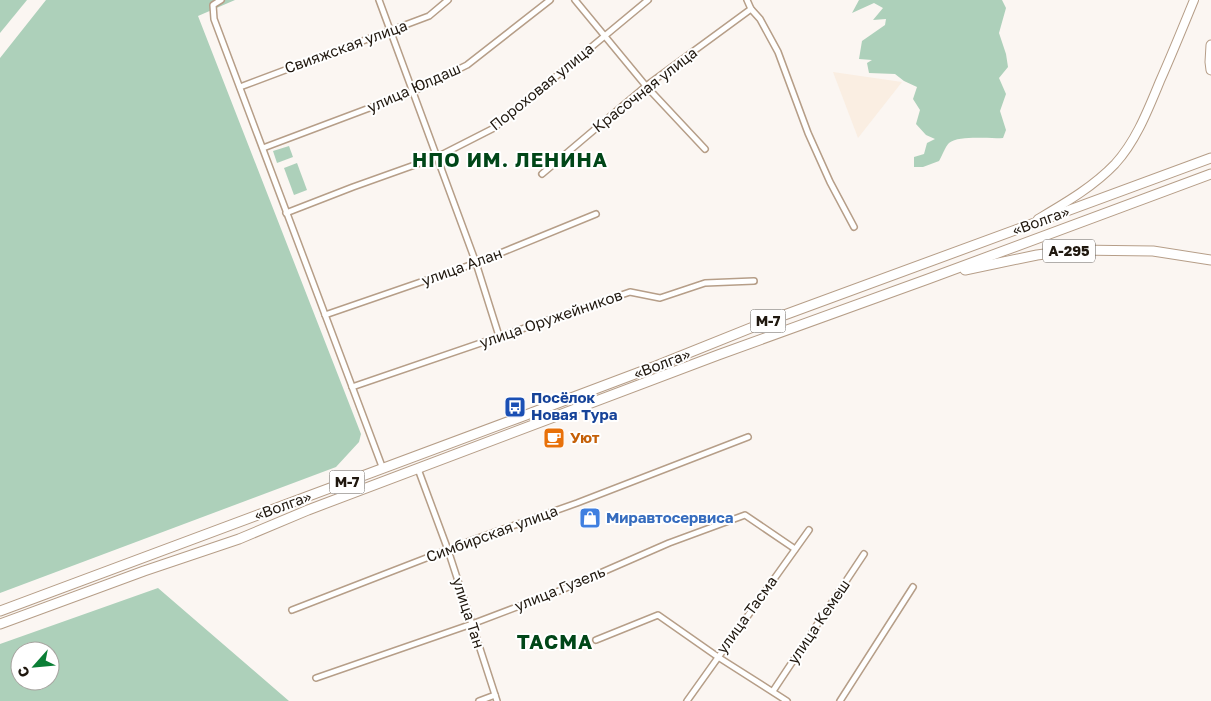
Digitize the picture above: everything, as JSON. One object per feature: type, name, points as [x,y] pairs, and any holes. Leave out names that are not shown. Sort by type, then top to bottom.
[{"type":"highway","points":[[1211,45],[1211,70]]},
{"type":"highway","name":"«Волга»","points":[[0,611],[638,373],[768,321],[1211,158]]},
{"type":"highway","name":"«Волга»","points":[[0,624],[144,571],[239,539],[308,510],[718,354],[928,279],[1211,174]]},
{"type":"highway","name":"А-295","points":[[928,279],[1037,255],[1075,250],[1153,250],[1211,260]]},
{"type":"main road","points":[[1020,229],[1080,192],[1104,174],[1131,143],[1145,117],[1194,0]]},
{"type":"street","points":[[221,0],[213,5],[214,19],[383,469]]},
{"type":"street","points":[[379,0],[476,264],[500,336]]},
{"type":"street","name":"Свияжская улица","points":[[240,87],[429,16],[448,0]]},
{"type":"street","name":"улица Юлдаш","points":[[263,148],[412,92],[466,65],[550,0]]},
{"type":"street","points":[[576,0],[646,86],[705,149]]},
{"type":"street","name":"Пороховая улица","points":[[286,214],[437,156],[494,128],[648,0]]},
{"type":"street","points":[[747,0],[778,52],[808,133],[830,182],[854,227]]},
{"type":"street","name":"Красочная улица","points":[[542,174],[646,86],[751,8]]},
{"type":"street","name":"улица Алан","points":[[325,315],[476,264],[596,214]]},
{"type":"street","name":"улица Оружейников","points":[[352,387],[630,292],[660,298],[705,283],[754,281]]},
{"type":"street","name":"Симбирская улица","points":[[292,610],[748,436]]},
{"type":"street","name":"улица Тан","points":[[418,469],[448,550],[497,701]]},
{"type":"street","name":"улица Гузель","points":[[316,678],[472,624],[559,591],[669,543],[745,515],[795,549]]},
{"type":"street","name":"улица Тасма","points":[[687,701],[809,530]]},
{"type":"street","name":"улица Кемеш","points":[[773,691],[864,554]]},
{"type":"street","points":[[840,701],[912,587]]},
{"type":"street","points":[[596,640],[658,615],[718,657],[787,701]]},
{"type":"street","points":[[479,701],[495,694]]},
{"type":"shaded area","points":[[833,72],[902,82],[858,138]]},
{"type":"green space","points":[[0,0],[27,0],[0,33]]},
{"type":"green space","points":[[46,0],[235,0],[198,16],[361,434],[359,442],[336,467],[0,593],[0,58]]},
{"type":"green space","points":[[859,0],[1002,0],[1006,8],[999,33],[1008,67],[999,78],[1006,94],[1000,111],[1006,130],[1003,138],[960,139],[949,143],[939,161],[923,167],[914,167],[914,157],[924,154],[927,143],[935,139],[926,135],[916,124],[920,110],[913,99],[917,87],[895,74],[869,73],[867,63],[872,60],[859,59],[862,41],[885,25],[886,19],[873,20],[883,8],[874,3],[852,13]]},
{"type":"green space","points":[[289,146],[293,157],[277,163],[273,151]]},
{"type":"green space","points":[[297,163],[307,190],[294,195],[284,168]]},
{"type":"green space","points":[[158,588],[289,701],[0,701],[0,644]]},
{"type":"place","name":"Посёлок Новая Тура","points":[[515,407]]},
{"type":"place","name":"Уют","points":[[554,438]]},
{"type":"place","name":"Миравтосервиса","points":[[590,518]]},
{"type":"district","name":"НПО ИМ. ЛЕНИНА","points":[[510,160]]},
{"type":"district","name":"ТАСМА","points":[[555,642]]}]
